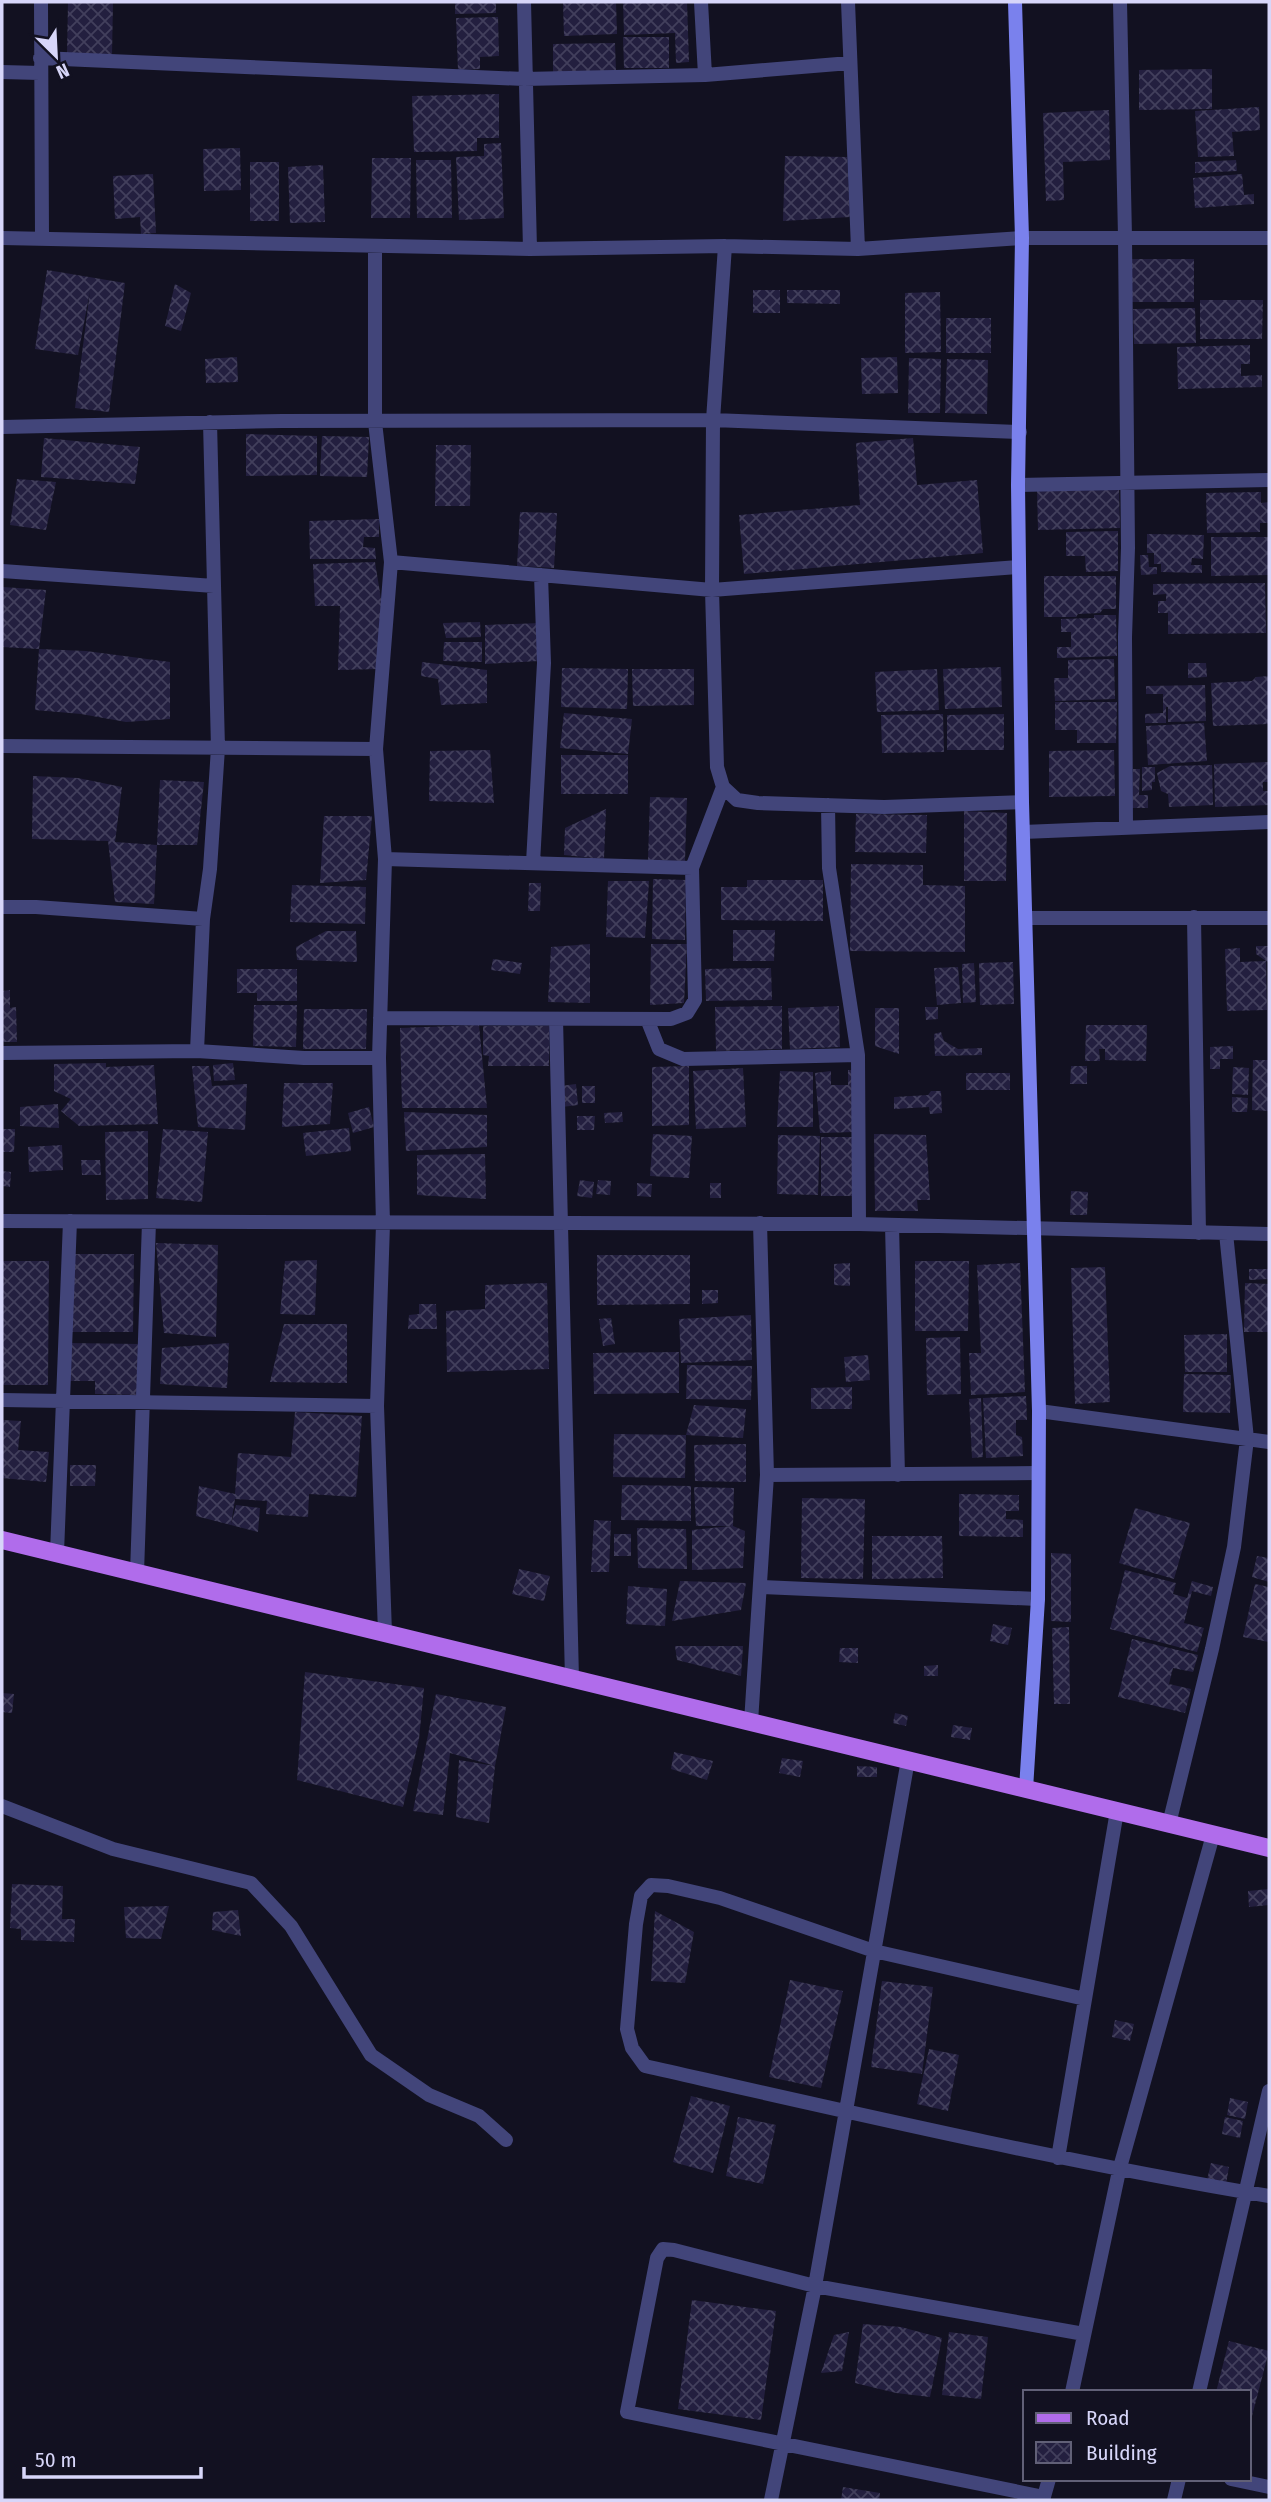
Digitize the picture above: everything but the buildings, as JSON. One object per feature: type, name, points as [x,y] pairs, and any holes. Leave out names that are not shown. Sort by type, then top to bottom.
[{"type":"main road","points":[[2,1540],[1269,1848]]},
{"type":"street","points":[[41,2],[42,237]]},
{"type":"street","points":[[524,2],[530,249]]},
{"type":"street","points":[[701,2],[705,75]]},
{"type":"street","points":[[848,2],[858,249]]},
{"type":"street","points":[[1015,2],[1022,238],[1018,485],[1022,802],[1039,1411],[1038,1599],[1026,1789]]},
{"type":"street","points":[[1120,2],[1128,548],[1125,637],[1126,827]]},
{"type":"street","points":[[2,72],[40,66],[524,79],[705,75],[850,63]]},
{"type":"street","points":[[2,238],[530,249],[725,246],[858,249],[1022,238],[1269,238]]},
{"type":"street","points":[[375,246],[375,422],[391,562],[376,749],[385,859],[379,1058],[383,1224],[377,1406],[386,1633]]},
{"type":"street","points":[[725,246],[713,420],[712,590],[717,767],[723,787],[737,800],[758,803],[884,807],[1022,802]]},
{"type":"street","points":[[2,427],[210,422],[713,420],[1020,432]]},
{"type":"street","points":[[197,1051],[203,919],[218,748],[210,422]]},
{"type":"street","points":[[1018,485],[1269,480]]},
{"type":"street","points":[[391,562],[712,590],[1019,567]]},
{"type":"street","points":[[2,571],[214,586]]},
{"type":"street","points":[[533,863],[544,663],[541,575]]},
{"type":"street","points":[[2,746],[376,749]]},
{"type":"street","points":[[380,1018],[671,1019],[687,1013],[695,1000],[692,868],[723,787]]},
{"type":"street","points":[[828,805],[829,868],[858,1055],[859,1224]]},
{"type":"street","points":[[1023,832],[1269,822]]},
{"type":"street","points":[[385,859],[692,868]]},
{"type":"street","points":[[2,907],[203,919]]},
{"type":"street","points":[[1194,917],[1199,1233]]},
{"type":"street","points":[[1027,918],[1269,918]]},
{"type":"street","points":[[556,1019],[572,1679]]},
{"type":"street","points":[[647,1019],[659,1049],[683,1059],[858,1055]]},
{"type":"street","points":[[2,1053],[197,1051],[304,1058],[379,1058]]},
{"type":"street","points":[[2,1221],[859,1224],[1269,1234]]},
{"type":"street","points":[[57,1553],[69,1221]]},
{"type":"street","points":[[137,1573],[149,1222]]},
{"type":"street","points":[[751,1722],[767,1475],[760,1223]]},
{"type":"street","points":[[892,1225],[898,1475]]},
{"type":"street","points":[[1169,1824],[1234,1547],[1247,1439],[1226,1233]]},
{"type":"street","points":[[2,1400],[377,1406]]},
{"type":"street","points":[[1039,1411],[1269,1442]]},
{"type":"street","points":[[767,1475],[1038,1473]]},
{"type":"street","points":[[760,1587],[1038,1599]]},
{"type":"street","points":[[771,2500],[815,2286],[908,1760]]},
{"type":"street","points":[[2,1807],[113,1849],[251,1883],[291,1926],[371,2055],[429,2095],[479,2116],[506,2140]]},
{"type":"street","points":[[1058,2158],[1116,1811]]},
{"type":"street","points":[[1072,2390],[1119,2171],[1213,1835]]},
{"type":"street","points":[[1085,1999],[874,1951],[720,1898],[668,1886],[651,1885],[641,1896],[636,1924],[627,2029],[632,2048],[645,2066],[1119,2171],[1269,2196]]},
{"type":"street","points":[[1199,2390],[1269,2091]]},
{"type":"street","points":[[1048,2481],[1043,2499],[627,2412],[657,2259],[663,2249],[674,2250],[815,2286],[1084,2334]]},
{"type":"street","points":[[1174,2500],[1179,2481]]},
{"type":"street","points":[[1240,2481],[1269,2487]]}]
